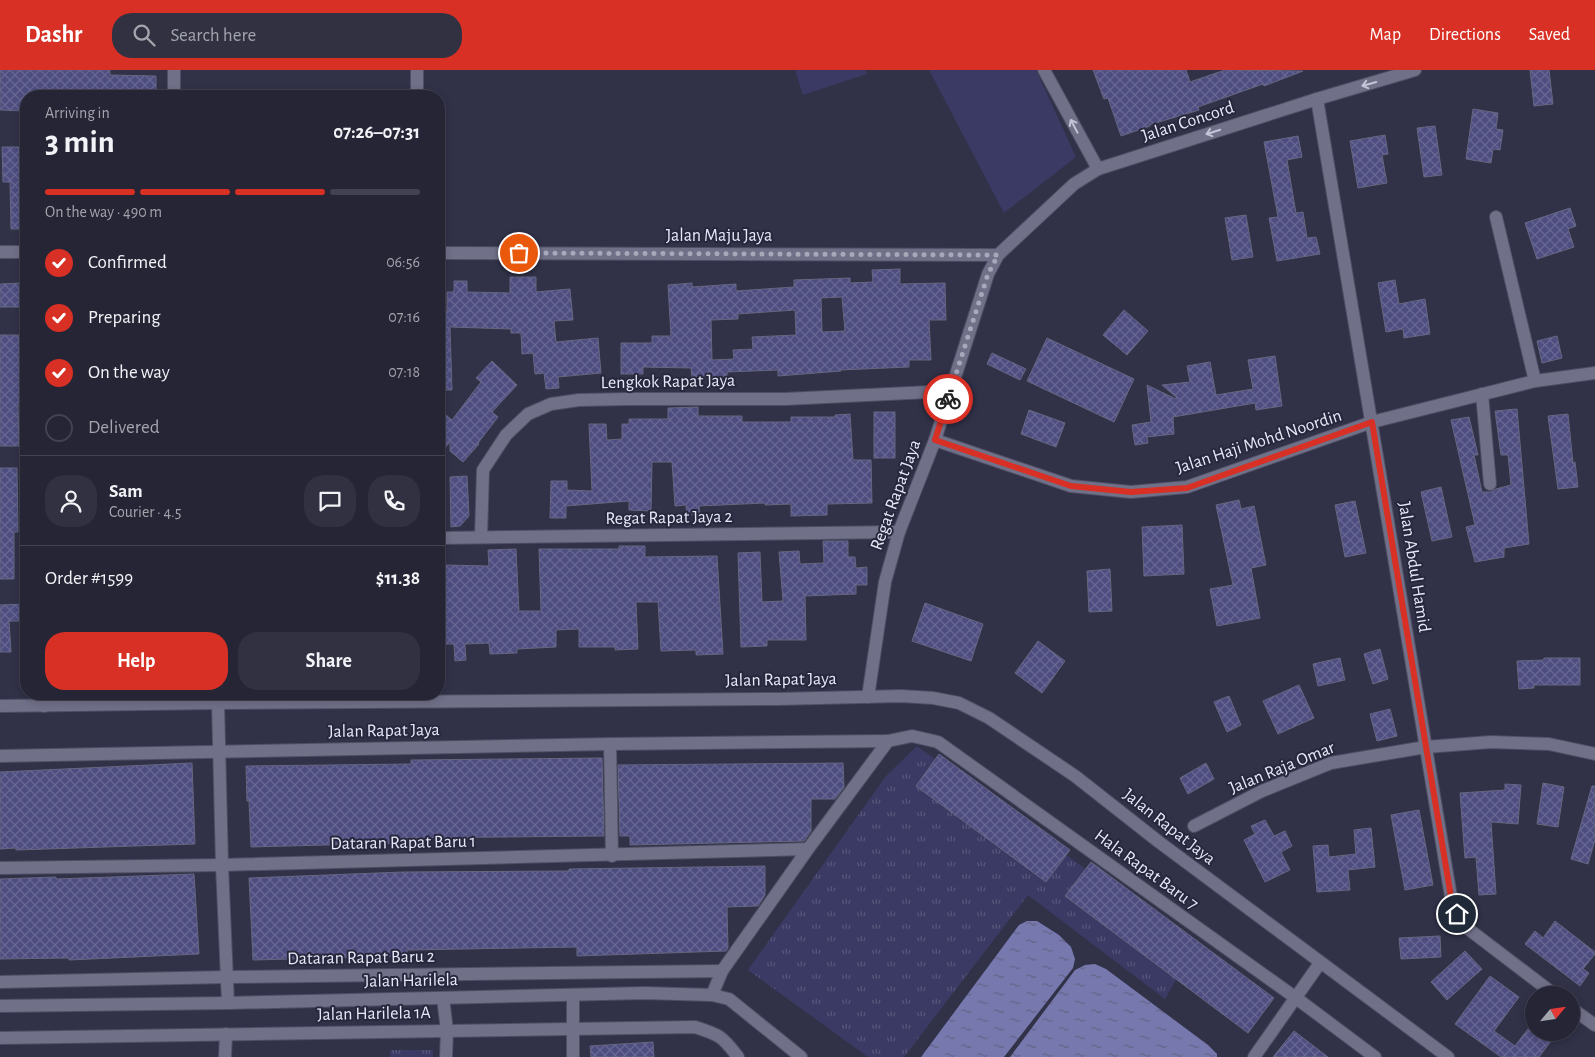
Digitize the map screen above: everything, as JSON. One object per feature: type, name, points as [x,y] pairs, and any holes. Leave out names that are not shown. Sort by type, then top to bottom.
[{"type":"street","points":[[174,70],[174,90]]},
{"type":"street","points":[[417,70],[417,90]]},
{"type":"street","points":[[1044,70],[1098,169]]},
{"type":"street","name":"Jalan Concord","points":[[998,255],[1074,184],[1098,169],[1317,99],[1415,70]]},
{"type":"street","name":"Jalan Abdul Hamid","points":[[1317,99],[1451,897],[1457,914],[1467,928],[1543,986]]},
{"type":"street","points":[[1496,217],[1535,381]]},
{"type":"street","points":[[0,252],[20,252]]},
{"type":"street","name":"Jalan Maju Jaya","points":[[445,253],[998,255]]},
{"type":"street","name":"Regat Rapat Jaya","points":[[868,696],[885,582],[899,532],[935,440],[988,274],[998,255]]},
{"type":"street","name":"Jalan Haji Mohd Noordin","points":[[935,440],[1071,486],[1131,492],[1187,488],[1372,422],[1535,381],[1595,373]]},
{"type":"street","name":"Lengkok Rapat Jaya","points":[[481,537],[483,470],[506,435],[528,414],[551,404],[579,400],[784,399],[950,391]]},
{"type":"street","points":[[1482,394],[1490,484]]},
{"type":"street","name":"Regat Rapat Jaya 2","points":[[445,538],[899,532]]},
{"type":"street","name":"Jalan Rapat Jaya","points":[[195,700],[218,703],[768,699],[868,696],[933,698],[959,703],[990,718],[1075,776],[1159,842],[1448,1057]]},
{"type":"street","name":"Jalan Rapat Jaya","points":[[0,706],[44,700]]},
{"type":"street","points":[[218,703],[228,1003]]},
{"type":"street","name":"Hala Rapat Baru 7","points":[[888,741],[912,736],[938,742],[1296,998],[1374,1057]]},
{"type":"street","points":[[712,995],[722,971],[808,849],[888,741]]},
{"type":"street","name":"Jalan Rapat Jaya","points":[[0,756],[610,744],[888,741]]},
{"type":"street","name":"Jalan Raja Omar","points":[[1194,826],[1262,791],[1332,763],[1426,747],[1491,742],[1548,744],[1595,754]]},
{"type":"street","points":[[610,744],[612,856]]},
{"type":"street","name":"Dataran Rapat Baru 1","points":[[0,868],[612,856],[808,849]]},
{"type":"street","points":[[1254,1057],[1320,963]]},
{"type":"street","name":"Dataran Rapat Baru 2","points":[[0,982],[226,977],[722,971]]},
{"type":"street","name":"Jalan Harilela","points":[[0,1006],[228,1003],[644,993],[712,995],[730,999],[801,1057]]},
{"type":"street","points":[[573,995],[573,1057]]},
{"type":"street","points":[[443,998],[447,1030],[446,1057]]},
{"type":"street","points":[[1580,1015],[1595,1026]]},
{"type":"street","name":"Jalan Harilela 1A","points":[[0,1038],[447,1030],[695,1028],[714,1033],[726,1040],[738,1057]]},
{"type":"street","points":[[225,1057],[226,1034]]},
{"type":"green space","points":[[795,70],[865,70],[867,74],[803,95]]},
{"type":"green space","points":[[929,70],[1036,70],[1076,157],[1004,213]]},
{"type":"green space","points":[[917,746],[1194,948],[1165,999],[1028,895],[904,1057],[868,1057],[748,970],[886,776]]},
{"type":"green space","points":[[390,1050],[433,1050],[433,1057],[390,1057]]},
{"type":"water","points":[[1027,921],[1037,921],[1059,935],[1071,947],[1075,959],[1073,968],[1004,1057],[921,1057],[1019,925]]},
{"type":"water","points":[[1095,964],[1106,969],[1208,1045],[1217,1054],[1217,1057],[1010,1057],[1075,970],[1085,965]]},
{"type":"building","points":[[0,70],[110,70],[110,75],[156,76],[156,90],[20,90],[20,111],[0,110]]},
{"type":"building","points":[[1093,70],[1186,70],[1190,82],[1225,70],[1303,71],[1264,86],[1263,84],[1198,107],[1199,110],[1149,125],[1121,136],[1108,98],[1104,99]]},
{"type":"building","points":[[1530,70],[1549,70],[1553,104],[1534,106]]},
{"type":"building","points":[[1473,109],[1498,113],[1496,129],[1503,130],[1500,150],[1493,149],[1491,163],[1466,159]]},
{"type":"building","points":[[1435,126],[1442,175],[1424,177],[1417,128]]},
{"type":"building","points":[[1385,135],[1388,154],[1382,155],[1387,183],[1358,188],[1350,141]]},
{"type":"building","points":[[1298,136],[1302,157],[1287,160],[1296,213],[1303,212],[1307,238],[1316,237],[1320,254],[1277,261],[1269,218],[1278,217],[1264,142]]},
{"type":"building","points":[[2,147],[20,147],[20,229],[11,229],[10,182],[3,182]]},
{"type":"building","points":[[1570,208],[1576,226],[1568,229],[1574,247],[1537,259],[1525,223]]},
{"type":"building","points":[[1246,215],[1253,257],[1232,260],[1225,218]]},
{"type":"building","points":[[900,269],[900,284],[945,283],[946,320],[929,320],[931,360],[909,360],[909,367],[840,370],[778,376],[778,370],[727,372],[727,376],[692,378],[691,368],[643,367],[643,374],[621,374],[621,343],[652,343],[652,336],[671,336],[668,285],[692,283],[692,287],[736,284],[736,291],[794,287],[794,280],[850,278],[850,283],[873,282],[872,270]],"holes":[[[842,297],[845,331],[822,332],[821,298]],[[795,310],[796,335],[752,337],[753,349],[733,350],[734,359],[712,360],[711,320],[738,319],[738,314]]]},
{"type":"building","points":[[510,277],[536,277],[536,292],[570,289],[573,320],[554,321],[556,342],[598,338],[601,373],[558,377],[559,388],[546,389],[544,373],[535,374],[533,353],[522,354],[521,333],[511,333],[511,329],[450,327],[452,390],[445,390],[445,311],[447,311],[447,292],[454,292],[454,281],[467,281],[467,292],[510,293]]},
{"type":"building","points":[[1395,280],[1399,304],[1425,299],[1430,334],[1404,338],[1403,329],[1386,332],[1378,283]]},
{"type":"building","points":[[20,283],[20,307],[0,307],[0,284]]},
{"type":"building","points":[[1124,310],[1148,331],[1127,355],[1103,335]]},
{"type":"building","points":[[0,335],[19,335],[19,446],[0,446]]},
{"type":"building","points":[[1557,336],[1562,358],[1542,363],[1537,341]]},
{"type":"building","points":[[1047,338],[1134,379],[1114,422],[1027,381]]},
{"type":"building","points":[[992,353],[1026,369],[1020,380],[987,364]]},
{"type":"building","points":[[1275,356],[1282,406],[1256,410],[1255,403],[1173,417],[1174,434],[1147,437],[1148,443],[1135,445],[1132,425],[1151,422],[1147,385],[1176,399],[1162,385],[1190,382],[1187,366],[1210,362],[1216,395],[1253,389],[1248,360]]},
{"type":"building","points":[[492,361],[517,385],[492,412],[498,417],[479,444],[463,462],[450,451],[450,442],[445,448],[445,416],[452,420],[481,382],[476,378]]},
{"type":"building","points":[[698,407],[698,416],[742,416],[742,422],[791,422],[791,417],[835,417],[835,415],[850,414],[853,460],[871,460],[872,503],[827,504],[827,515],[791,516],[791,504],[765,505],[765,503],[699,506],[700,514],[687,515],[686,505],[675,506],[672,462],[652,462],[651,511],[629,510],[629,501],[566,506],[566,518],[550,518],[551,481],[567,481],[567,490],[592,491],[589,424],[606,424],[607,440],[622,439],[622,424],[629,424],[629,419],[668,419],[668,408]]},
{"type":"building","points":[[1517,409],[1529,544],[1504,548],[1504,557],[1475,562],[1466,527],[1475,525],[1451,420],[1469,417],[1478,455],[1474,455],[1482,492],[1491,492],[1511,485],[1508,455],[1501,455],[1495,411]]},
{"type":"building","points":[[1029,410],[1065,423],[1056,447],[1021,434]]},
{"type":"building","points":[[874,412],[895,412],[895,458],[874,458]]},
{"type":"building","points":[[1568,414],[1573,463],[1575,462],[1578,487],[1558,489],[1548,416]]},
{"type":"building","points":[[0,468],[17,468],[18,532],[14,532],[14,579],[0,579]]},
{"type":"building","points":[[467,476],[469,516],[460,526],[451,527],[450,477]]},
{"type":"building","points":[[1441,487],[1452,537],[1432,541],[1421,492]]},
{"type":"building","points":[[1239,500],[1241,509],[1254,506],[1266,565],[1251,568],[1260,618],[1217,626],[1210,589],[1233,585],[1216,505]]},
{"type":"building","points":[[1355,501],[1366,553],[1345,557],[1335,505]]},
{"type":"building","points":[[1182,525],[1184,574],[1144,576],[1142,527]]},
{"type":"building","points":[[823,541],[848,541],[848,557],[855,557],[856,568],[867,567],[867,585],[856,585],[856,594],[805,596],[806,640],[767,640],[767,646],[741,647],[738,553],[760,552],[762,602],[783,601],[779,552],[799,551],[800,564],[824,563]]},
{"type":"building","points":[[619,546],[645,546],[645,557],[717,556],[723,654],[696,655],[696,650],[661,651],[658,602],[636,602],[638,649],[615,650],[615,647],[579,647],[579,629],[556,630],[556,647],[517,649],[517,653],[490,654],[489,643],[465,644],[466,660],[455,661],[454,644],[445,644],[445,565],[489,566],[488,550],[516,549],[519,611],[541,611],[539,549],[619,549]]},
{"type":"building","points":[[1110,569],[1112,611],[1089,612],[1087,571]]},
{"type":"building","points":[[925,603],[983,624],[971,661],[912,641]]},
{"type":"building","points":[[20,604],[20,621],[9,621],[11,652],[0,652],[0,605]]},
{"type":"building","points":[[1038,641],[1065,661],[1042,693],[1015,673]]},
{"type":"building","points":[[1380,649],[1388,679],[1373,684],[1364,654]]},
{"type":"building","points":[[1340,658],[1345,680],[1318,686],[1313,664]]},
{"type":"building","points":[[1544,658],[1580,658],[1580,685],[1534,685],[1534,688],[1519,689],[1517,661],[1544,660]]},
{"type":"building","points":[[1299,685],[1314,718],[1278,734],[1263,701]]},
{"type":"building","points":[[1229,696],[1241,725],[1227,732],[1214,702]]},
{"type":"building","points":[[1390,709],[1397,736],[1377,741],[1370,714]]},
{"type":"building","points":[[939,754],[1070,850],[1046,882],[916,786]]},
{"type":"building","points":[[602,758],[604,836],[401,838],[401,843],[251,847],[246,766],[411,764],[411,760]]},
{"type":"building","points":[[192,763],[195,844],[0,849],[0,772]]},
{"type":"building","points":[[843,763],[844,787],[835,799],[811,799],[811,831],[804,841],[630,845],[630,836],[620,836],[618,765]]},
{"type":"building","points":[[1206,763],[1214,779],[1188,794],[1180,778]]},
{"type":"building","points":[[1543,783],[1564,787],[1558,827],[1537,824]]},
{"type":"building","points":[[1505,784],[1521,785],[1518,824],[1491,822],[1496,894],[1479,895],[1476,857],[1465,858],[1460,793],[1505,790]]},
{"type":"building","points":[[1592,786],[1595,786],[1595,840],[1588,864],[1571,859]]},
{"type":"building","points":[[1419,810],[1433,885],[1405,890],[1391,815]]},
{"type":"building","points":[[1265,820],[1274,836],[1285,831],[1292,846],[1281,852],[1290,870],[1265,882],[1244,840],[1255,834],[1251,826]]},
{"type":"building","points":[[1371,828],[1375,867],[1348,870],[1350,890],[1317,892],[1313,846],[1328,845],[1329,857],[1356,854],[1354,830]]},
{"type":"building","points":[[1091,862],[1274,998],[1248,1033],[1065,896]]},
{"type":"building","points":[[765,866],[765,895],[758,906],[727,907],[728,948],[726,951],[577,956],[577,947],[407,950],[407,956],[253,960],[249,878],[403,872],[569,871],[569,869]]},
{"type":"building","points":[[194,874],[199,954],[69,960],[69,958],[0,959],[0,879]]},
{"type":"building","points":[[1555,921],[1595,952],[1583,969],[1589,973],[1580,986],[1525,944],[1535,931],[1543,938]]},
{"type":"building","points":[[1440,936],[1441,957],[1401,959],[1399,938]]},
{"type":"building","points":[[1465,951],[1482,969],[1447,1000],[1431,982]]},
{"type":"building","points":[[1490,976],[1519,997],[1494,1031],[1515,1046],[1525,1033],[1525,1041],[1551,1041],[1539,1057],[1501,1057],[1455,1024]]},
{"type":"building","points":[[1294,1031],[1328,1057],[1273,1057]]},
{"type":"building","points":[[653,1042],[654,1057],[591,1057],[590,1046]]},
{"type":"way so far","points":[[519,253],[998,255],[988,274],[948,399]]},
{"type":"route","points":[[948,399],[935,440],[1071,486],[1131,492],[1187,488],[1372,422],[1451,897],[1457,914]]}]
